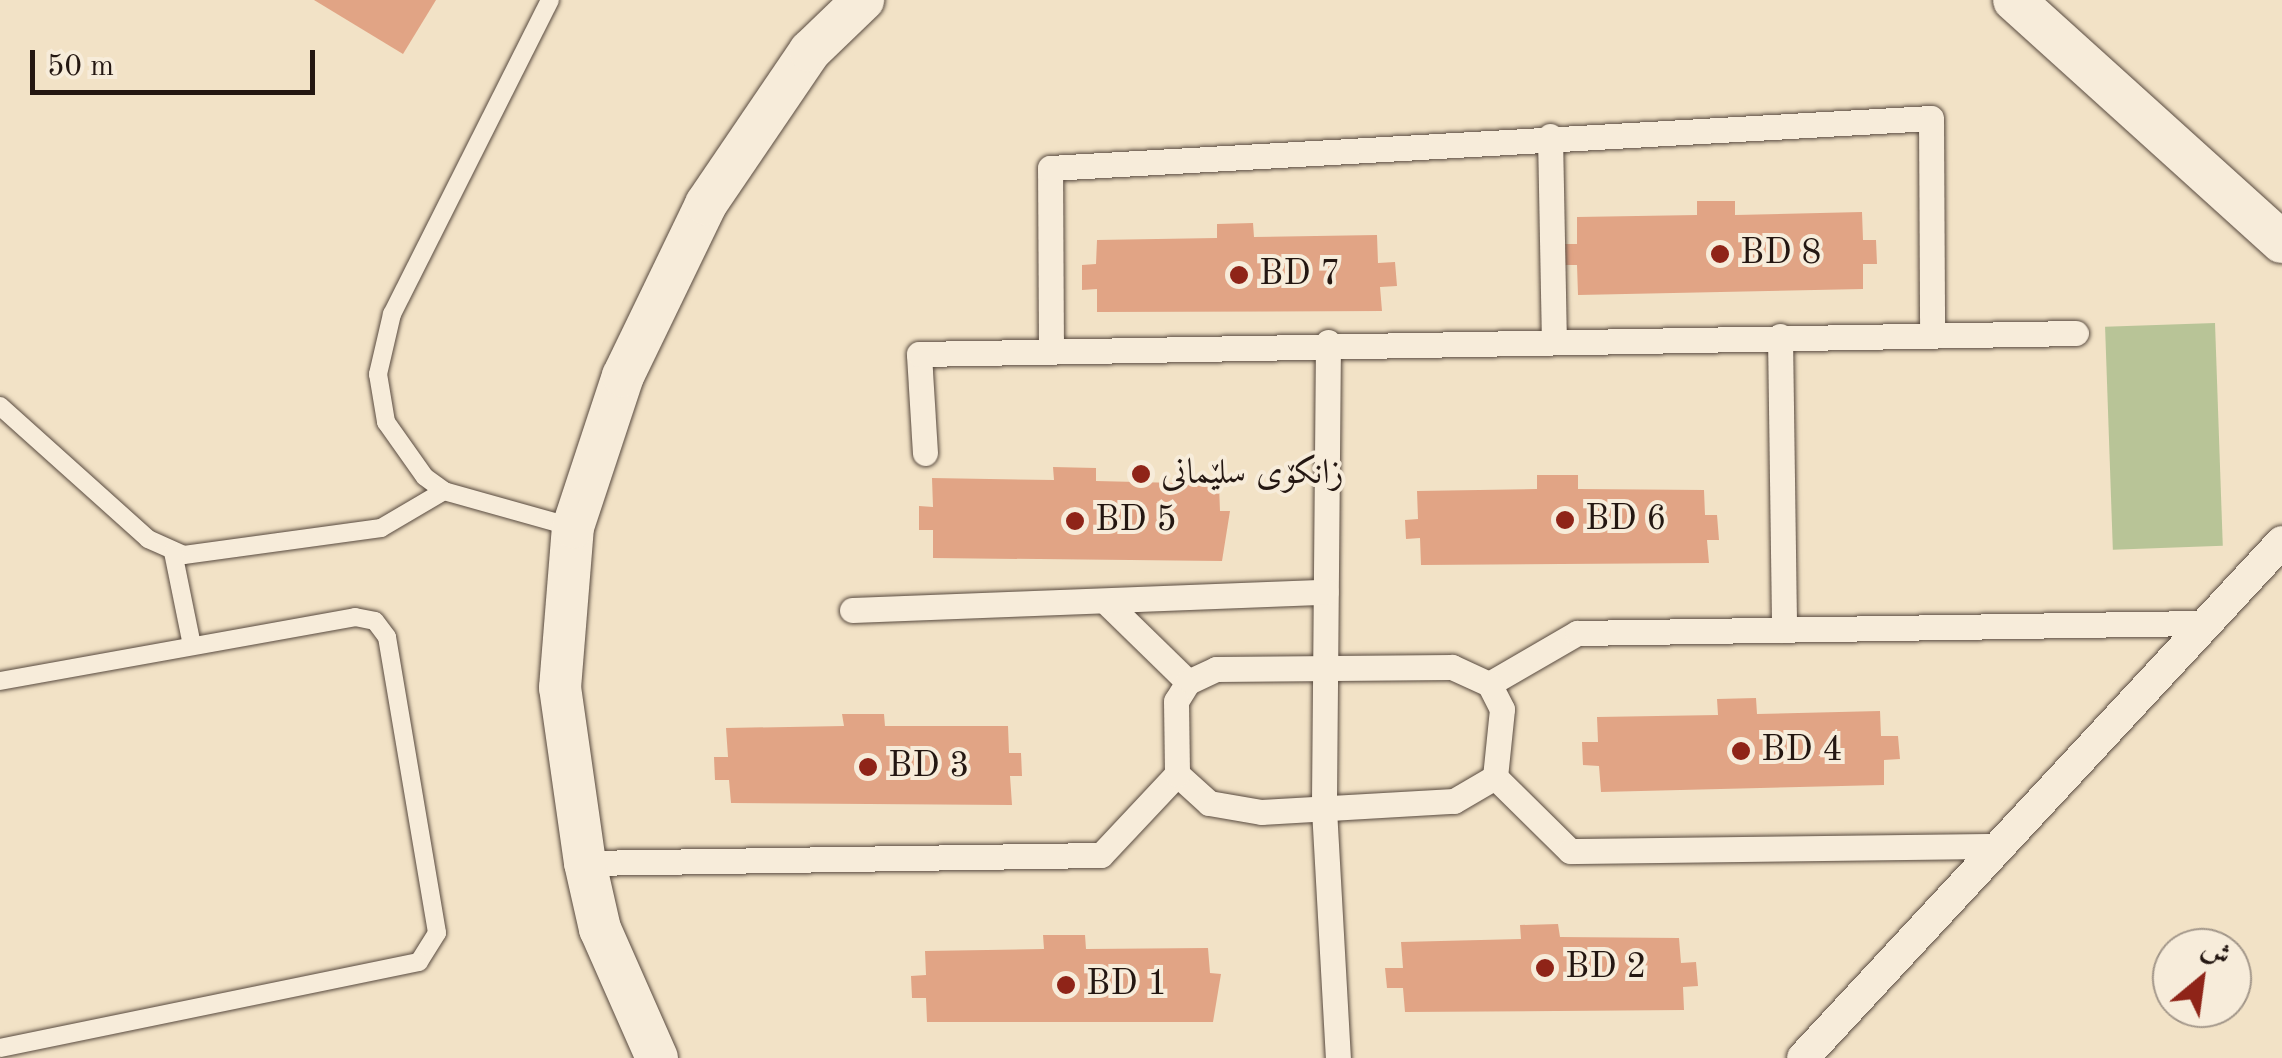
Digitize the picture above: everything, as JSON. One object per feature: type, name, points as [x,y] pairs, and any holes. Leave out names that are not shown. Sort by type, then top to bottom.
[{"type":"street","points":[[657,1058],[600,929],[584,862],[560,688],[572,527],[623,376],[706,204],[810,51],[863,0]]},
{"type":"street","points":[[2014,0],[2282,242]]},
{"type":"street","points":[[1051,351],[1050,168],[1550,136],[1930,118],[1932,334]]},
{"type":"street","points":[[1550,136],[1554,340]]},
{"type":"street","points":[[925,453],[919,354],[1328,342],[2076,332]]},
{"type":"street","points":[[1780,336],[1784,630]]},
{"type":"street","points":[[1328,342],[1324,809],[1338,1058]]},
{"type":"street","points":[[1803,1058],[2200,623],[2282,542]]},
{"type":"street","points":[[852,610],[1326,592]]},
{"type":"street","points":[[1106,602],[1188,682]]},
{"type":"street","points":[[1489,684],[1577,634],[2200,623]]},
{"type":"street","points":[[1235,666],[1452,667],[1489,684],[1504,726],[1496,777],[1454,801],[1324,809],[1222,807],[1197,797],[1177,774],[1173,717],[1188,682],[1235,666]]},
{"type":"street","points":[[584,862],[1101,854],[1177,774]]},
{"type":"street","points":[[1496,777],[1570,850],[1996,846]]},
{"type":"lane","points":[[550,0],[392,314],[380,356],[386,422],[411,464],[444,491],[572,527]]},
{"type":"lane","points":[[0,406],[173,552],[192,646]]},
{"type":"lane","points":[[173,552],[258,549],[381,528],[444,491]]},
{"type":"lane","points":[[0,681],[356,616],[383,628],[436,926],[433,950],[420,962],[0,1048]]},
{"type":"green space","points":[[2215,323],[2223,546],[2113,550],[2105,327]]},
{"type":"building","points":[[314,0],[436,0],[403,54]]},
{"type":"building","name":"BD 8","points":[[1697,201],[1735,201],[1735,215],[1862,212],[1863,240],[1876,240],[1877,264],[1863,264],[1863,289],[1578,295],[1577,265],[1565,265],[1564,244],[1577,244],[1577,217],[1697,215]]},
{"type":"building","name":"BD 7","points":[[1253,223],[1254,237],[1377,235],[1378,263],[1395,262],[1397,286],[1380,287],[1382,311],[1097,312],[1097,289],[1082,290],[1082,265],[1096,264],[1097,240],[1217,238],[1217,224]]},
{"type":"building","name":"BD 5","points":[[1053,467],[1096,468],[1096,481],[1219,484],[1220,511],[1230,511],[1222,561],[933,558],[933,530],[919,530],[919,506],[933,507],[932,478],[1054,480]]},
{"type":"building","name":"BD 6","points":[[1537,475],[1578,475],[1578,489],[1704,490],[1705,515],[1717,515],[1719,540],[1707,540],[1709,563],[1421,565],[1420,538],[1406,539],[1405,520],[1418,519],[1417,491],[1537,489]]},
{"type":"building","name":"BD 4","points":[[1756,698],[1757,714],[1880,711],[1881,736],[1898,736],[1900,759],[1884,760],[1884,785],[1601,792],[1599,766],[1583,765],[1582,742],[1598,742],[1597,717],[1718,715],[1717,699]]},
{"type":"building","name":"BD 3","points":[[842,714],[884,714],[885,726],[1008,726],[1009,753],[1021,753],[1022,776],[1010,776],[1012,805],[731,803],[729,780],[715,780],[714,757],[728,757],[726,728],[844,726]]},
{"type":"building","name":"BD 2","points":[[1558,924],[1560,937],[1679,938],[1681,963],[1696,962],[1698,986],[1683,987],[1684,1010],[1405,1012],[1403,988],[1387,988],[1385,968],[1403,968],[1401,942],[1521,939],[1520,925]]},
{"type":"building","name":"BD 1","points":[[1043,935],[1085,935],[1086,949],[1208,948],[1210,973],[1221,974],[1213,1022],[927,1022],[926,998],[912,998],[911,976],[926,975],[925,951],[1044,949]]},
{"type":"place","name":"BD 8","points":[[1720,254]]},
{"type":"place","name":"BD 7","points":[[1239,275]]},
{"type":"place","name":"زانکۆی سلێمانی","points":[[1141,474]]},
{"type":"place","name":"BD 6","points":[[1565,520]]},
{"type":"place","name":"BD 5","points":[[1075,521]]},
{"type":"place","name":"BD 4","points":[[1741,751]]},
{"type":"place","name":"BD 3","points":[[868,767]]},
{"type":"place","name":"BD 2","points":[[1545,968]]},
{"type":"place","name":"BD 1","points":[[1066,985]]}]
